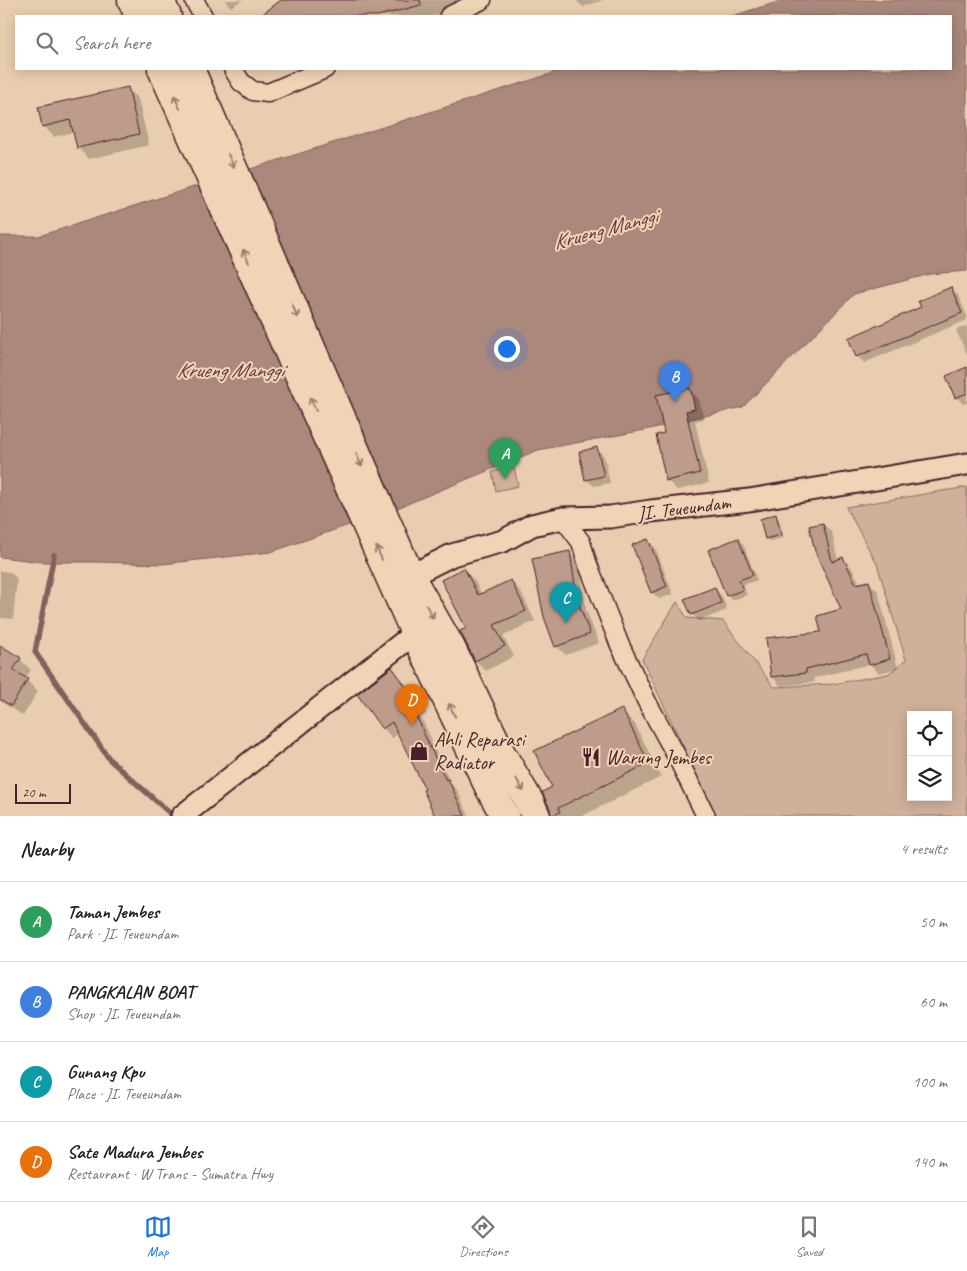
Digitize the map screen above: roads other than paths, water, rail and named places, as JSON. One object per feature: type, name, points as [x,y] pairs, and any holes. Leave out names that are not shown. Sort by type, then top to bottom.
[{"type":"highway","points":[[132,0],[139,15]]},
{"type":"highway","points":[[160,0],[167,15]]},
{"type":"highway","points":[[162,70],[404,587],[451,648],[501,753],[536,816]]},
{"type":"highway","points":[[190,70],[404,587],[415,634],[505,816]]},
{"type":"street","points":[[194,0],[202,15]]},
{"type":"street","points":[[451,15],[482,0]]},
{"type":"street","points":[[234,70],[241,82],[253,91],[268,93],[323,70]]},
{"type":"street","name":"JI. Teueundam","points":[[404,587],[452,555],[503,541],[532,525],[563,518],[610,517],[652,510],[749,500],[967,464]]},
{"type":"street","points":[[563,518],[581,542],[619,643],[706,816]]},
{"type":"street","points":[[190,810],[415,634]]},
{"type":"water","name":"Krueng Manggi","points":[[784,0],[967,0],[967,271],[930,274],[854,294],[743,407],[645,430],[538,450],[395,509],[271,552],[162,564],[43,562],[0,557],[0,236],[39,236],[563,70],[952,70],[952,15],[735,15]]},
{"type":"waterway","points":[[54,555],[35,652],[110,760],[173,816]]},
{"type":"place","name":"PANGKALAN BOAT","points":[[675,402]]},
{"type":"place","name":"Taman Jembes","points":[[505,479]]},
{"type":"place","name":"Gunang Kpu","points":[[566,623]]},
{"type":"place","name":"Sate Madura Jembes","points":[[412,725]]},
{"type":"place","name":"Ahli Reparasi Radiator","points":[[419,751]]},
{"type":"place","name":"Warung Jembes","points":[[591,757]]}]
